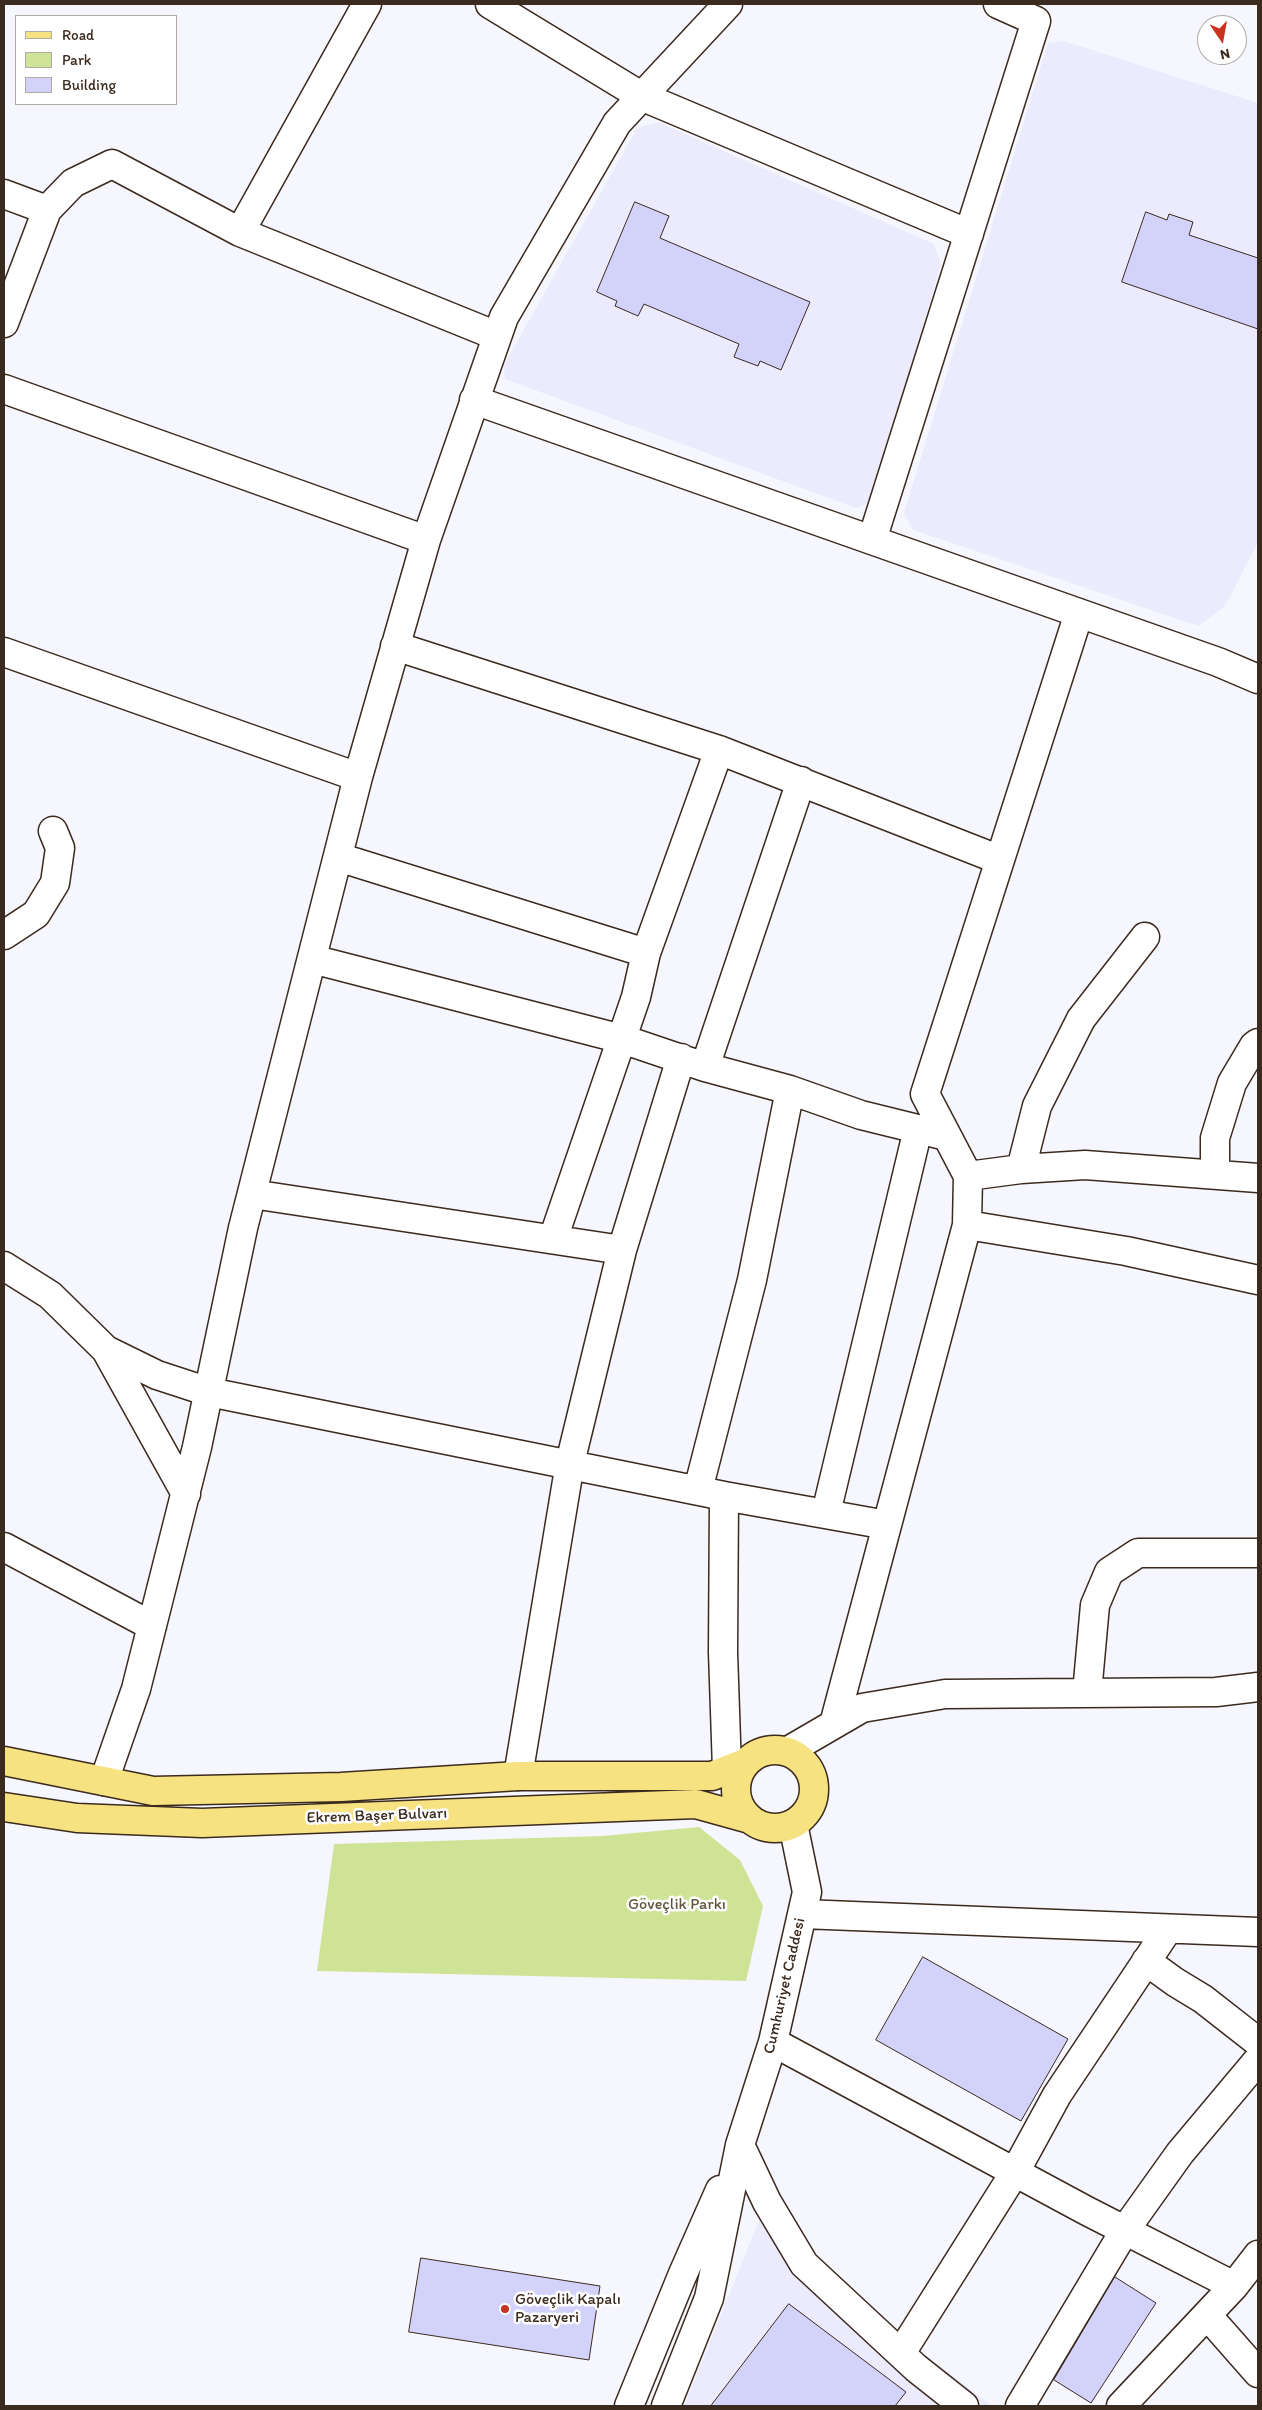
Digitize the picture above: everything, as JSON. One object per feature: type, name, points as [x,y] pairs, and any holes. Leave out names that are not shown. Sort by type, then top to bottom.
[{"type":"main road","points":[[772,1750],[788,1752],[801,1759],[811,1771],[815,1786],[813,1801],[806,1814],[793,1824],[779,1828],[763,1826],[750,1819],[740,1807],[736,1792],[738,1777],[736,1767],[758,1754],[772,1750]]},
{"type":"main road","name":"Ekrem Başer Bulvarı","points":[[4,1761],[154,1791],[341,1787],[518,1776],[712,1776],[736,1767]]},
{"type":"main road","name":"Ekrem Başer Bulvarı","points":[[4,1807],[77,1818],[202,1823],[696,1804],[750,1819]]},
{"type":"street","points":[[240,232],[367,4]]},
{"type":"street","points":[[490,4],[641,96],[969,234]]},
{"type":"street","points":[[104,1781],[136,1690],[186,1494],[252,1194],[358,777],[426,540],[474,400],[504,316],[617,122],[728,4]]},
{"type":"street","points":[[872,540],[1036,21],[998,4]]},
{"type":"street","points":[[4,322],[47,210],[73,183],[112,164],[240,232],[497,336]]},
{"type":"street","points":[[4,194],[47,210]]},
{"type":"street","points":[[4,389],[426,540]]},
{"type":"street","points":[[474,400],[1218,662],[1258,679]]},
{"type":"street","points":[[834,1724],[967,1225],[968,1176],[925,1094],[1079,613]]},
{"type":"street","points":[[395,646],[719,750],[1000,860]]},
{"type":"street","points":[[4,652],[358,777]]},
{"type":"street","points":[[553,1239],[636,997],[646,953],[719,750]]},
{"type":"street","points":[[518,1776],[570,1463],[622,1250],[801,781]]},
{"type":"street","points":[[6,928],[36,914],[55,883],[60,848],[53,831]]},
{"type":"street","points":[[338,857],[646,953]]},
{"type":"street","points":[[1021,1169],[1037,1106],[1081,1019],[1146,937]]},
{"type":"street","points":[[312,959],[622,1039],[790,1090],[862,1115],[946,1136]]},
{"type":"street","points":[[1214,1174],[1214,1138],[1232,1083],[1258,1042]]},
{"type":"street","points":[[698,1490],[752,1280],[790,1090]]},
{"type":"street","points":[[826,1513],[918,1129]]},
{"type":"street","points":[[968,1176],[1021,1169],[1085,1165],[1258,1178]]},
{"type":"street","points":[[252,1194],[622,1250]]},
{"type":"street","points":[[967,1225],[1126,1251],[1258,1280]]},
{"type":"street","points":[[4,1266],[50,1295],[106,1350],[186,1494]]},
{"type":"street","points":[[106,1350],[157,1375],[209,1392],[570,1463],[724,1496],[826,1513],[887,1526]]},
{"type":"street","points":[[724,1496],[723,1652],[736,1767]]},
{"type":"street","points":[[4,1547],[152,1626]]},
{"type":"street","points":[[1087,1693],[1095,1605],[1109,1572],[1138,1553],[1258,1553]]},
{"type":"street","points":[[788,1752],[862,1708],[946,1694],[1216,1692],[1258,1687]]},
{"type":"street","name":"Cumhuriyet Caddesi","points":[[666,2406],[710,2298],[740,2145],[772,2042],[807,1892],[793,1824]]},
{"type":"street","points":[[802,1914],[1258,1932]]},
{"type":"street","points":[[901,2354],[1016,2172],[1057,2095],[1168,1929]]},
{"type":"street","points":[[1146,1961],[1203,1999],[1258,2042]]},
{"type":"street","points":[[772,2042],[1234,2286]]},
{"type":"street","points":[[1020,2406],[1125,2230],[1180,2153],[1258,2060]]},
{"type":"street","points":[[740,2145],[767,2202],[804,2264],[901,2354],[964,2406]]},
{"type":"street","name":"Cumhuriyet Caddesi","points":[[628,2406],[682,2276],[740,2145]]},
{"type":"street","points":[[1121,2406],[1234,2286],[1258,2255]]},
{"type":"street","points":[[1207,2315],[1258,2373]]},
{"type":"shaded area","points":[[1064,41],[1258,103],[1258,542],[1225,606],[1199,626],[913,530],[904,513],[1048,43]]},
{"type":"shaded area","points":[[658,122],[934,244],[941,264],[872,501],[856,508],[505,379],[504,365],[637,128]]},
{"type":"shaded area","points":[[770,2193],[841,2291],[992,2406],[684,2406]]},
{"type":"green space","name":"Göveçlik Parkı","points":[[699,1827],[740,1860],[763,1906],[746,1981],[317,1971],[334,1844],[602,1836]]},
{"type":"building","points":[[635,202],[669,216],[660,238],[810,302],[781,370],[760,361],[758,366],[734,357],[739,344],[644,304],[638,316],[615,306],[617,301],[597,292]]},
{"type":"building","points":[[1146,212],[1167,220],[1169,214],[1193,222],[1189,235],[1258,258],[1258,329],[1122,282]]},
{"type":"building","points":[[923,1957],[1068,2039],[1021,2121],[876,2040]]},
{"type":"building","name":"Göveçlik Kapalı Pazaryeri","points":[[421,2258],[600,2286],[589,2360],[409,2332]]},
{"type":"building","points":[[1115,2277],[1156,2303],[1091,2403],[1054,2380]]},
{"type":"building","points":[[789,2304],[906,2392],[895,2406],[711,2406]]},
{"type":"place","name":"Göveçlik Kapalı Pazaryeri","points":[[505,2309]]}]
